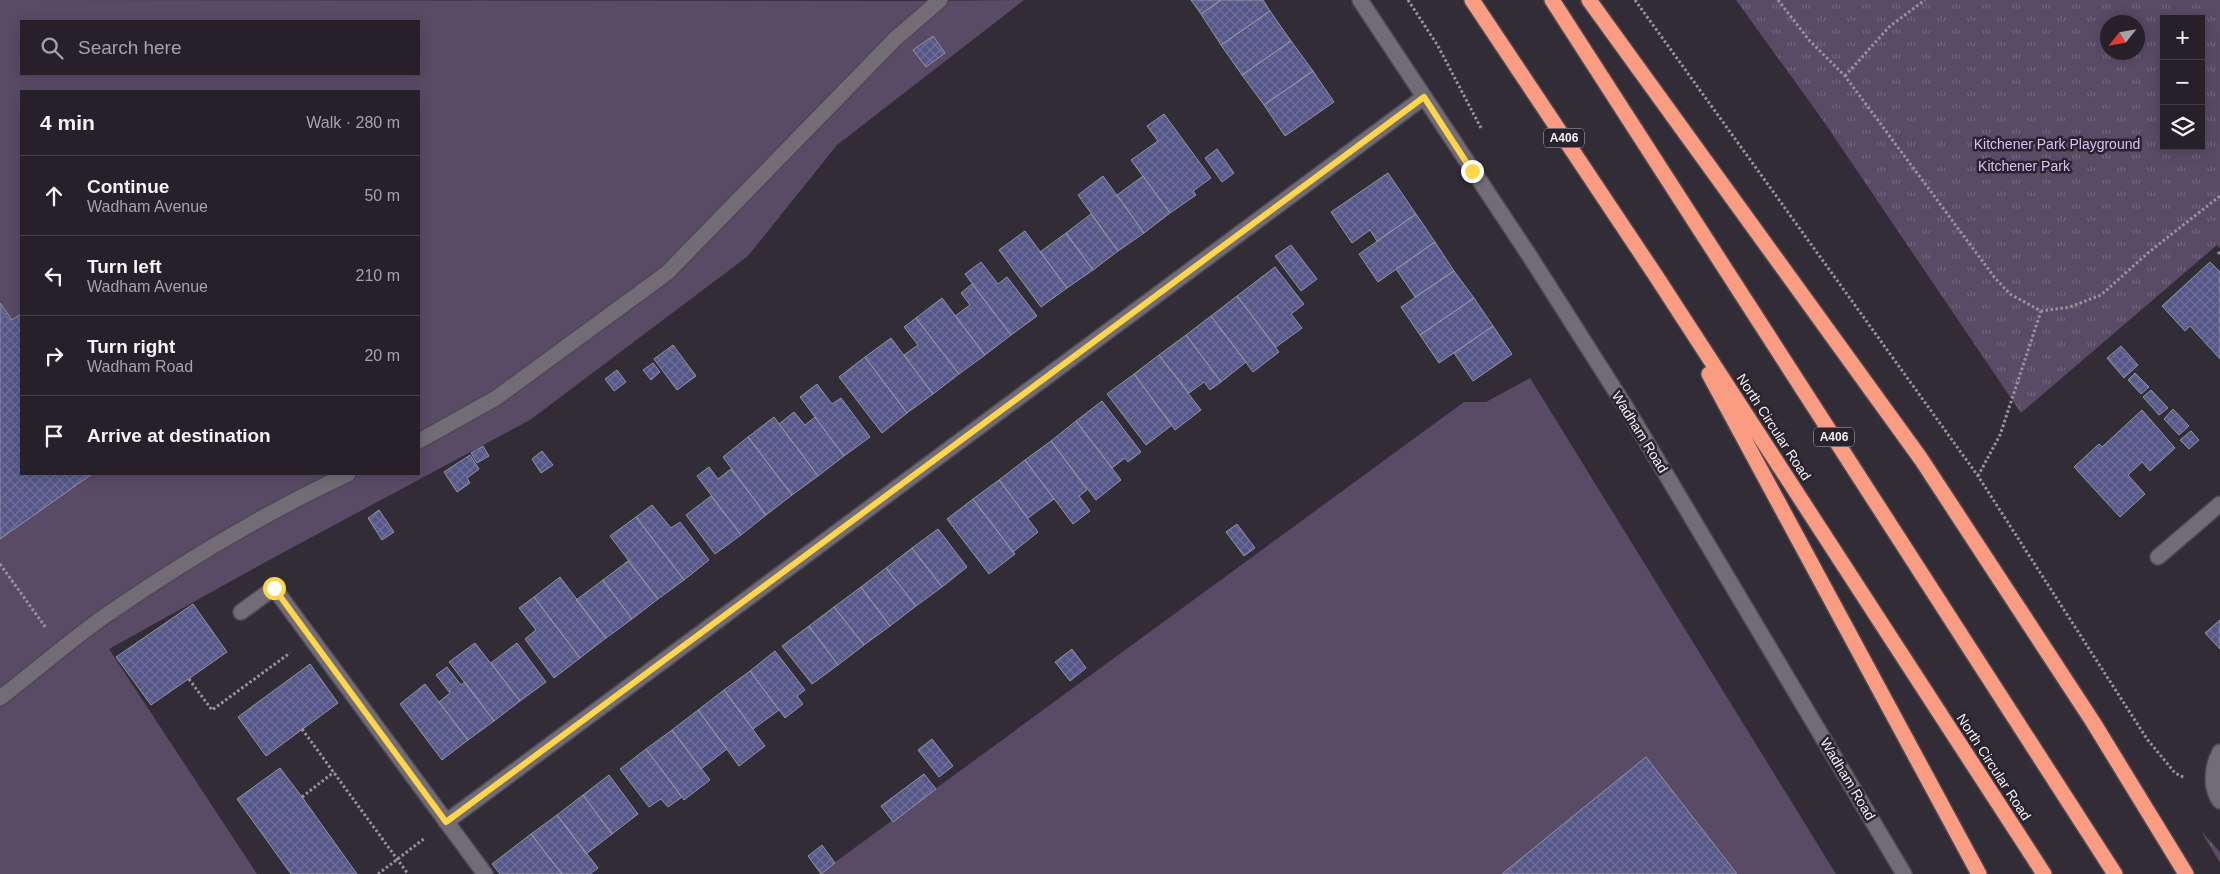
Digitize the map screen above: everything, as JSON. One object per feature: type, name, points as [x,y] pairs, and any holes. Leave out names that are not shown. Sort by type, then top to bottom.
[{"type":"highway","name":"North Circular Road","points":[[1472,0],[1656,276],[2044,874]]},
{"type":"highway","name":"A406","points":[[1552,0],[2115,874]]},
{"type":"highway","points":[[1589,0],[1921,459],[2093,722],[2186,874]]},
{"type":"highway","name":"A406","points":[[1656,276],[1980,874]]},
{"type":"street","points":[[420,440],[496,398],[667,273],[895,39],[940,0]]},
{"type":"street","name":"Wadham Road","points":[[1360,0],[1529,255],[1627,409],[1904,874]]},
{"type":"street","points":[[446,822],[1424,97]]},
{"type":"street","points":[[0,698],[61,648],[102,618],[200,554],[302,495],[346,475]]},
{"type":"street","points":[[2158,558],[2220,504]]},
{"type":"street","points":[[241,612],[274,588],[485,874]]},
{"type":"street","points":[[2218,799],[2213,779],[2215,761],[2220,752]]},
{"type":"path","points":[[1408,0],[1438,46],[1482,130],[1475,135]]},
{"type":"path","points":[[1635,0],[1978,476],[2147,739],[2175,773],[2218,799]]},
{"type":"path","points":[[1778,0],[1809,40],[1845,76],[1995,278],[2010,294],[2041,311],[2070,307],[2101,295],[2149,252],[2220,196]]},
{"type":"path","points":[[1845,76],[1890,26],[1925,0]]},
{"type":"path","points":[[1978,476],[2000,435],[2041,311]]},
{"type":"path","points":[[0,564],[61,648]]},
{"type":"path","points":[[189,679],[212,710],[310,638]]},
{"type":"path","points":[[302,729],[408,874]]},
{"type":"path","points":[[302,797],[334,772]]},
{"type":"path","points":[[378,874],[446,822]]},
{"type":"green space","points":[[0,0],[1024,0],[837,145],[748,256],[530,420],[271,559],[109,649],[257,874],[0,874]]},
{"type":"green space","name":"Kitchener Park","points":[[1736,0],[2220,0],[2220,248],[2217,245],[2021,413],[1822,119]]},
{"type":"green space","points":[[1530,378],[1836,874],[819,874],[1464,402],[1486,402]]},
{"type":"green space","points":[[2201,831],[2220,852],[2220,863]]},
{"type":"building","points":[[1191,0],[1221,0],[1201,14]]},
{"type":"building","points":[[1221,0],[1263,0],[1270,11],[1221,45],[1201,14]]},
{"type":"building","points":[[1270,11],[1291,41],[1242,75],[1221,45]]},
{"type":"building","points":[[933,36],[945,53],[926,67],[913,50]]},
{"type":"building","points":[[1291,41],[1313,71],[1264,105],[1242,75]]},
{"type":"building","points":[[1313,71],[1334,102],[1285,136],[1264,105]]},
{"type":"building","points":[[1164,114],[1211,178],[1193,191],[1196,195],[1170,213],[1131,160],[1158,141],[1147,126]]},
{"type":"building","points":[[1217,149],[1234,173],[1222,182],[1205,158]]},
{"type":"building","points":[[1388,173],[1416,214],[1377,241],[1370,230],[1352,243],[1331,212]]},
{"type":"building","points":[[1103,176],[1144,233],[1118,251],[1078,195]]},
{"type":"building","points":[[1143,176],[1170,213],[1144,233],[1117,195]]},
{"type":"building","points":[[1091,214],[1118,251],[1093,270],[1066,233]]},
{"type":"building","points":[[1416,214],[1435,242],[1378,282],[1359,254]]},
{"type":"building","points":[[1025,231],[1067,288],[1041,307],[999,250]]},
{"type":"building","points":[[1066,233],[1093,270],[1067,288],[1040,252]]},
{"type":"building","points":[[1435,242],[1454,271],[1415,297],[1396,269]]},
{"type":"building","points":[[1291,245],[1317,279],[1301,291],[1275,256]]},
{"type":"building","points":[[981,262],[998,284],[1007,277],[1037,316],[1011,335],[965,274]]},
{"type":"building","points":[[2210,262],[2220,272],[2220,359],[2190,326],[2185,331],[2162,306]]},
{"type":"building","points":[[1275,267],[1304,304],[1291,314],[1302,328],[1276,347],[1237,296]]},
{"type":"building","points":[[1454,271],[1474,298],[1420,335],[1401,307]]},
{"type":"building","points":[[972,284],[1011,335],[985,355],[955,316],[970,305],[961,293]]},
{"type":"building","points":[[1237,296],[1279,352],[1253,372],[1211,316]]},
{"type":"building","points":[[942,298],[985,355],[959,374],[916,318]]},
{"type":"building","points":[[1474,298],[1493,326],[1439,363],[1420,335]]},
{"type":"building","points":[[0,303],[12,320],[20,315],[20,475],[91,475],[0,539]]},
{"type":"building","points":[[1211,316],[1246,362],[1221,382],[1186,335]]},
{"type":"building","points":[[916,318],[959,374],[933,394],[904,355],[918,345],[904,327]]},
{"type":"building","points":[[1493,326],[1512,354],[1473,381],[1454,353]]},
{"type":"building","points":[[1186,335],[1221,382],[1210,390],[1204,382],[1189,393],[1159,355]]},
{"type":"building","points":[[891,338],[933,394],[907,413],[865,357]]},
{"type":"building","points":[[673,345],[696,376],[677,390],[654,359]]},
{"type":"building","points":[[2121,346],[2138,365],[2124,378],[2107,358]]},
{"type":"building","points":[[1159,355],[1201,410],[1175,430],[1134,374]]},
{"type":"building","points":[[865,357],[907,413],[882,433],[839,377]]},
{"type":"building","points":[[653,363],[660,372],[651,380],[643,370]]},
{"type":"building","points":[[617,370],[626,382],[614,391],[605,379]]},
{"type":"building","points":[[2135,373],[2149,387],[2141,394],[2128,380]]},
{"type":"building","points":[[1134,374],[1172,425],[1146,445],[1107,394]]},
{"type":"building","points":[[817,384],[832,404],[841,398],[870,437],[844,456],[800,397]]},
{"type":"building","points":[[2151,390],[2168,408],[2159,415],[2143,397]]},
{"type":"building","points":[[1102,401],[1141,452],[1128,462],[1125,458],[1112,468],[1076,421]]},
{"type":"building","points":[[2173,409],[2189,426],[2179,435],[2164,419]]},
{"type":"building","points":[[2142,410],[2175,448],[2150,471],[2142,462],[2128,475],[2145,494],[2120,517],[2074,467],[2099,444],[2102,447]]},
{"type":"building","points":[[794,412],[805,425],[815,417],[844,456],[818,476],[779,424]]},
{"type":"building","points":[[774,417],[818,476],[792,495],[748,437]]},
{"type":"building","points":[[1076,421],[1121,480],[1096,500],[1051,441]]},
{"type":"building","points":[[2191,431],[2199,440],[2189,449],[2180,440]]},
{"type":"building","points":[[748,437],[792,495],[766,515],[723,457]]},
{"type":"building","points":[[1051,441],[1087,490],[1079,496],[1090,511],[1073,524],[1025,460]]},
{"type":"building","points":[[483,446],[489,456],[477,463],[471,453]]},
{"type":"building","points":[[542,451],[553,465],[541,473],[532,459]]},
{"type":"building","points":[[470,455],[479,469],[467,478],[470,483],[457,492],[444,472]]},
{"type":"building","points":[[1025,460],[1054,499],[1028,518],[999,480]]},
{"type":"building","points":[[709,467],[718,479],[731,469],[766,515],[741,535],[697,476]]},
{"type":"building","points":[[999,480],[1038,532],[1013,552],[973,499]]},
{"type":"building","points":[[711,496],[741,535],[715,554],[686,515]]},
{"type":"building","points":[[973,499],[1015,554],[989,574],[947,519]]},
{"type":"building","points":[[652,505],[671,528],[680,522],[709,560],[684,580],[636,517]]},
{"type":"building","points":[[379,510],[394,532],[382,540],[368,518]]},
{"type":"building","points":[[636,517],[684,580],[658,599],[610,536]]},
{"type":"building","points":[[1237,524],[1255,548],[1244,556],[1226,532]]},
{"type":"building","points":[[938,529],[967,567],[942,587],[912,548]]},
{"type":"building","points":[[912,548],[942,587],[916,606],[886,568]]},
{"type":"building","points":[[628,561],[658,599],[632,619],[603,580]]},
{"type":"building","points":[[886,568],[916,606],[890,626],[861,587]]},
{"type":"building","points":[[560,577],[606,638],[580,658],[534,597]]},
{"type":"building","points":[[603,580],[632,619],[606,638],[576,600]]},
{"type":"building","points":[[861,587],[890,626],[864,645],[834,607]]},
{"type":"building","points":[[534,597],[580,658],[554,678],[525,639],[536,630],[519,608]]},
{"type":"building","points":[[193,604],[227,652],[151,705],[116,657]]},
{"type":"building","points":[[834,607],[864,645],[838,665],[809,626]]},
{"type":"building","points":[[2220,620],[2220,649],[2205,633]]},
{"type":"building","points":[[809,626],[838,665],[812,684],[782,646]]},
{"type":"building","points":[[475,643],[520,701],[494,721],[449,662]]},
{"type":"building","points":[[517,643],[546,682],[520,701],[491,663]]},
{"type":"building","points":[[1072,649],[1086,668],[1070,681],[1055,662]]},
{"type":"building","points":[[775,651],[805,690],[797,696],[803,704],[785,718],[750,671]]},
{"type":"building","points":[[310,664],[338,703],[266,756],[238,717]]},
{"type":"building","points":[[447,667],[461,685],[465,682],[494,721],[468,740],[439,702],[450,693],[436,675]]},
{"type":"building","points":[[750,671],[779,710],[753,729],[724,690]]},
{"type":"building","points":[[425,684],[468,740],[442,760],[400,704]]},
{"type":"building","points":[[724,690],[765,746],[739,766],[698,710]]},
{"type":"building","points":[[698,710],[727,749],[701,769],[672,730]]},
{"type":"building","points":[[672,730],[710,780],[684,800],[646,749]]},
{"type":"building","points":[[932,739],[953,766],[939,777],[918,750]]},
{"type":"building","points":[[646,749],[682,797],[668,807],[661,799],[649,807],[620,769]]},
{"type":"building","points":[[1646,757],[1737,874],[1502,874]]},
{"type":"building","points":[[280,768],[357,874],[291,874],[237,799]]},
{"type":"building","points":[[924,774],[936,789],[893,822],[881,806]]},
{"type":"building","points":[[609,775],[638,814],[612,834],[583,795]]},
{"type":"building","points":[[583,795],[612,834],[586,854],[557,815]]},
{"type":"building","points":[[557,815],[598,868],[590,874],[562,874],[531,834]]},
{"type":"building","points":[[531,834],[562,874],[500,874],[492,864]]},
{"type":"building","points":[[822,845],[835,863],[821,874],[808,856]]},
{"type":"route","points":[[274,588],[446,822],[1424,97],[1472,171]]},
{"type":"park label","name":"Kitchener Park Playground","points":[[2057,144]]}]
